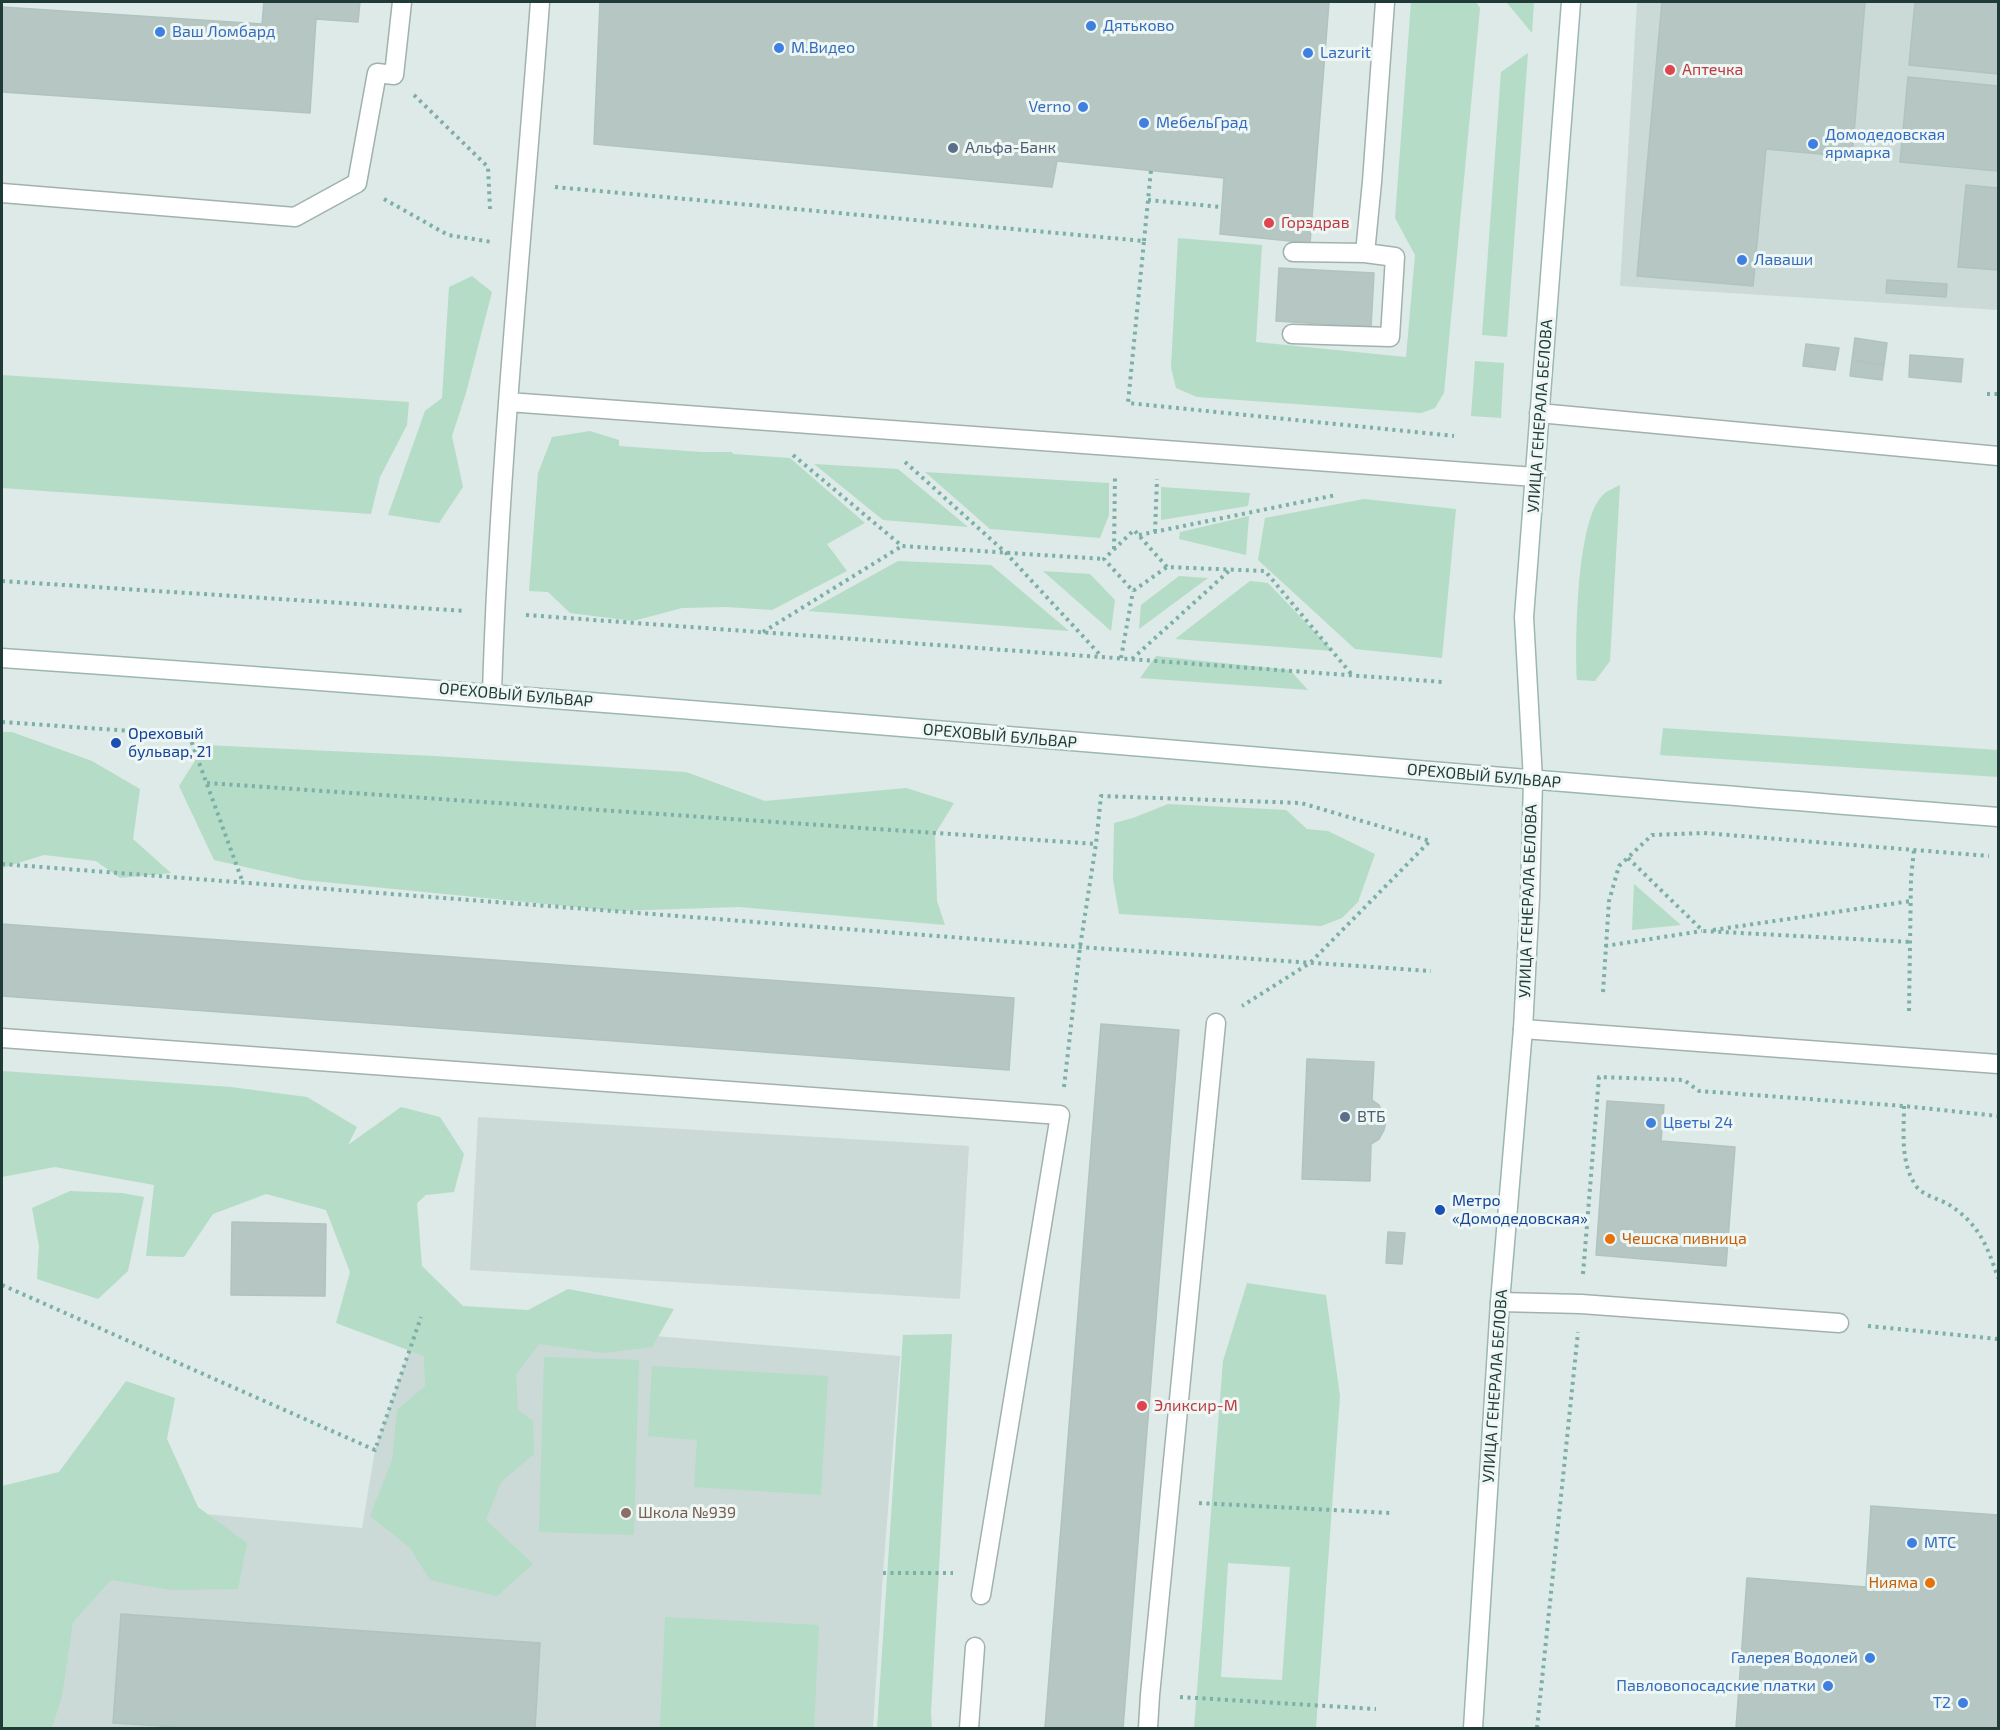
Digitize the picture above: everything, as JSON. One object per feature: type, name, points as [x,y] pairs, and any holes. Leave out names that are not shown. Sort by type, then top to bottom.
[{"type":"main road","points":[[2,193],[295,217],[357,183],[377,74],[394,75],[402,2]]},
{"type":"main road","points":[[492,693],[494,613],[508,402],[540,2]]},
{"type":"main road","points":[[1365,253],[1385,2]]},
{"type":"main road","name":"УЛИЦА ГЕНЕРАЛА БЕЛОВА","points":[[1473,1728],[1500,1302],[1530,897],[1533,780],[1524,617],[1571,2]]},
{"type":"main road","points":[[1292,334],[1390,337],[1395,257],[1365,253],[1293,252]]},
{"type":"main road","points":[[508,402],[1535,477]]},
{"type":"main road","points":[[1539,413],[1998,456]]},
{"type":"main road","name":"ОРЕХОВЫЙ БУЛЬВАР","points":[[2,658],[492,693],[1998,817]]},
{"type":"main road","points":[[1148,1728],[1216,1023]]},
{"type":"main road","points":[[1522,1029],[1998,1064]]},
{"type":"main road","points":[[2,1038],[1060,1114],[981,1595]]},
{"type":"main road","points":[[1500,1302],[1581,1304],[1839,1323]]},
{"type":"main road","points":[[969,1728],[975,1647]]},
{"type":"path","points":[[394,75],[488,167],[490,210]]},
{"type":"path","points":[[1151,170],[1128,403],[1454,436]]},
{"type":"path","points":[[357,183],[448,236],[521,247]]},
{"type":"path","points":[[526,184],[1144,241]]},
{"type":"path","points":[[1148,200],[1221,207]]},
{"type":"path","points":[[492,231],[493,242]]},
{"type":"path","points":[[1987,394],[1998,394]]},
{"type":"path","points":[[798,450],[786,450],[902,546]]},
{"type":"path","points":[[912,458],[900,458],[1006,553],[1102,657]]},
{"type":"path","points":[[1114,549],[1115,473],[1126,474]]},
{"type":"path","points":[[1155,532],[1157,477],[1168,477]]},
{"type":"path","points":[[1139,535],[1346,493]]},
{"type":"path","points":[[1104,559],[1134,530],[1167,567]]},
{"type":"path","points":[[763,632],[902,546],[1104,559],[1133,591]]},
{"type":"path","points":[[1121,658],[1133,591],[1167,567],[1265,571],[1353,676]]},
{"type":"path","points":[[1132,659],[1231,570]]},
{"type":"path","points":[[2,581],[494,613],[1443,682]]},
{"type":"path","points":[[2,722],[189,735],[243,883]]},
{"type":"path","points":[[207,783],[1096,844]]},
{"type":"path","points":[[1060,1114],[1101,796],[1301,803],[1430,841],[1310,963],[1216,1023]]},
{"type":"path","points":[[1603,992],[1609,901],[1619,866],[1652,834],[1704,832],[1989,856]]},
{"type":"path","points":[[1909,1011],[1914,850]]},
{"type":"path","points":[[1628,858],[1703,931],[1911,942]]},
{"type":"path","points":[[2,864],[1080,947],[1431,971]]},
{"type":"path","points":[[1605,946],[1911,901]]},
{"type":"path","points":[[1904,1106],[1904,1159],[1917,1188],[1948,1204],[1971,1222],[1988,1246],[1998,1278]]},
{"type":"path","points":[[2,1285],[375,1450],[421,1317]]},
{"type":"path","points":[[1839,1323],[1998,1340]]},
{"type":"path","points":[[1169,1501],[1390,1513]]},
{"type":"path","points":[[883,1573],[984,1573]]},
{"type":"path","points":[[1150,1695],[1376,1709]]},
{"type":"shaded area","name":"Домодедовская ярмарка","points":[[1637,2],[1998,2],[1998,310],[1620,286]]},
{"type":"shaded area","points":[[478,1117],[969,1146],[960,1299],[470,1270]]},
{"type":"shaded area","name":"Школа №939","points":[[421,1317],[900,1356],[873,1728],[6,1728],[25,1498],[362,1528],[375,1450]]},
{"type":"green space","points":[[1411,2],[1476,2],[1480,8],[1444,393],[1435,408],[1421,413],[1197,397],[1176,388],[1171,367],[1178,238],[1262,245],[1256,342],[1406,357],[1415,255],[1395,218]]},
{"type":"green space","points":[[1534,2],[1532,33],[1507,3]]},
{"type":"green space","points":[[1528,53],[1507,337],[1482,335],[1501,72]]},
{"type":"green space","points":[[472,276],[492,292],[466,393],[452,436],[463,487],[439,523],[388,515],[425,411],[442,398],[449,287]]},
{"type":"green space","points":[[1475,361],[1504,363],[1501,418],[1471,416]]},
{"type":"green space","points":[[2,375],[409,402],[407,425],[380,477],[371,514],[2,488]]},
{"type":"green space","points":[[590,431],[619,440],[619,446],[732,452],[733,454],[790,458],[865,523],[827,544],[847,571],[772,610],[726,607],[682,608],[633,621],[570,613],[548,592],[529,591],[538,473],[552,437]]},
{"type":"green space","points":[[814,464],[898,469],[968,527],[883,520]]},
{"type":"green space","points":[[925,472],[1109,483],[1109,515],[1100,538],[990,529]]},
{"type":"green space","points":[[1620,485],[1610,661],[1595,681],[1577,680],[1576,639],[1579,582],[1588,528],[1595,507],[1604,494]]},
{"type":"green space","points":[[1161,487],[1250,493],[1248,506],[1161,520]]},
{"type":"green space","points":[[1364,499],[1456,509],[1442,658],[1355,649],[1258,560],[1265,518]]},
{"type":"green space","points":[[1249,516],[1246,555],[1179,539],[1180,532]]},
{"type":"green space","points":[[898,561],[991,565],[1069,631],[808,611]]},
{"type":"green space","points":[[1043,571],[1090,574],[1115,600],[1111,631]]},
{"type":"green space","points":[[1179,576],[1208,578],[1139,629],[1141,605]]},
{"type":"green space","points":[[1250,581],[1268,583],[1333,651],[1175,639]]},
{"type":"green space","points":[[1156,656],[1290,670],[1308,690],[1140,678]]},
{"type":"green space","points":[[1663,728],[1998,750],[1998,777],[1660,755]]},
{"type":"green space","points":[[2,732],[12,732],[92,761],[140,789],[133,839],[171,873],[120,878],[96,861],[44,855],[2,868]]},
{"type":"green space","points":[[205,745],[434,756],[686,772],[765,801],[906,788],[954,803],[935,834],[937,901],[945,925],[739,907],[617,911],[303,880],[214,860],[179,786]]},
{"type":"green space","points":[[1168,804],[1286,810],[1307,829],[1328,831],[1375,854],[1358,902],[1342,918],[1321,926],[1119,914],[1113,879],[1114,823]]},
{"type":"green space","points":[[1634,884],[1681,925],[1632,930]]},
{"type":"green space","points":[[2,1071],[231,1087],[307,1097],[357,1127],[348,1145],[401,1107],[440,1117],[464,1154],[454,1192],[426,1195],[417,1203],[422,1266],[463,1306],[528,1310],[568,1289],[674,1309],[652,1347],[604,1353],[539,1344],[516,1375],[518,1410],[533,1421],[534,1454],[501,1482],[486,1520],[533,1564],[497,1596],[430,1580],[409,1547],[370,1516],[392,1460],[397,1410],[425,1386],[424,1356],[336,1323],[350,1272],[326,1210],[266,1194],[213,1214],[184,1257],[146,1256],[154,1185],[55,1167],[2,1177]]},
{"type":"green space","points":[[70,1191],[122,1193],[144,1197],[128,1271],[98,1299],[37,1279],[39,1246],[32,1208]]},
{"type":"green space","points":[[1247,1283],[1326,1295],[1340,1396],[1316,1728],[1194,1728],[1223,1361]],"holes":[[[1228,1563],[1290,1567],[1282,1680],[1221,1677]]]},
{"type":"green space","points":[[952,1334],[931,1712],[932,1728],[877,1728],[903,1335]]},
{"type":"green space","points":[[544,1357],[639,1360],[634,1535],[539,1532]]},
{"type":"green space","points":[[652,1366],[828,1376],[821,1495],[694,1487],[697,1440],[648,1436]]},
{"type":"green space","points":[[126,1381],[175,1398],[167,1439],[198,1507],[247,1543],[238,1589],[171,1590],[111,1580],[73,1622],[62,1696],[52,1728],[2,1728],[2,1486],[59,1472]]},
{"type":"green space","points":[[665,1617],[819,1625],[814,1728],[660,1728]]},
{"type":"building","points":[[264,2],[360,2],[358,22],[316,19],[310,113],[2,92],[2,7],[262,24]]},
{"type":"building","points":[[600,2],[1329,2],[1310,243],[1220,234],[1224,178],[1057,161],[1052,187],[594,144]]},
{"type":"building","points":[[1662,2],[1865,2],[1852,157],[1766,149],[1753,286],[1637,276]]},
{"type":"building","points":[[1915,2],[1998,2],[1998,74],[1909,65]]},
{"type":"building","points":[[1908,77],[1998,86],[1998,171],[1900,162]]},
{"type":"building","points":[[1966,185],[1998,188],[1998,270],[1958,267]]},
{"type":"building","points":[[1279,268],[1374,273],[1371,327],[1276,321]]},
{"type":"building","points":[[1887,280],[1947,284],[1946,297],[1886,293]]},
{"type":"building","points":[[1855,338],[1887,343],[1884,365],[1852,360]]},
{"type":"building","points":[[1806,344],[1839,348],[1835,370],[1803,366]]},
{"type":"building","points":[[1910,355],[1963,359],[1961,382],[1909,377]]},
{"type":"building","points":[[1852,360],[1884,365],[1882,380],[1850,376]]},
{"type":"building","points":[[2,924],[1014,998],[1009,1070],[2,996]]},
{"type":"building","points":[[1101,1024],[1179,1030],[1123,1728],[1045,1728]]},
{"type":"building","name":"ВТБ","points":[[1307,1059],[1374,1062],[1372,1100],[1379,1105],[1386,1121],[1379,1139],[1371,1144],[1370,1181],[1302,1179]]},
{"type":"building","points":[[1607,1101],[1664,1105],[1661,1141],[1735,1147],[1726,1266],[1596,1255]]},
{"type":"building","points":[[232,1222],[326,1224],[325,1296],[231,1295]]},
{"type":"building","points":[[1388,1232],[1405,1233],[1402,1264],[1386,1263]]},
{"type":"building","name":"Галерея Водолей","points":[[1871,1506],[1998,1515],[1998,1728],[1736,1728],[1747,1578],[1866,1587]]},
{"type":"building","points":[[121,1614],[540,1643],[535,1728],[193,1728],[113,1723]]},
{"type":"place","name":"Дятьково","points":[[1091,26]]},
{"type":"place","name":"Ваш Ломбард","points":[[160,32]]},
{"type":"place","name":"М.Видео","points":[[779,48]]},
{"type":"place","name":"Lazurit","points":[[1308,53]]},
{"type":"place","name":"Аптечка","points":[[1670,70]]},
{"type":"place","name":"Verno","points":[[1083,107]]},
{"type":"place","name":"МебельГрад","points":[[1144,123]]},
{"type":"place","name":"Домодедовская ярмарка","points":[[1813,144]]},
{"type":"place","name":"Альфа-Банк","points":[[953,148]]},
{"type":"place","name":"Горздрав","points":[[1269,223]]},
{"type":"place","name":"Лаваши","points":[[1742,260]]},
{"type":"place","name":"Ореховый бульвар, 21","points":[[116,743]]},
{"type":"place","name":"ВТБ","points":[[1345,1117]]},
{"type":"place","name":"Цветы 24","points":[[1651,1123]]},
{"type":"place","name":"Метро «Домодедовская»","points":[[1440,1210]]},
{"type":"place","name":"Чешска пивница","points":[[1610,1239]]},
{"type":"place","name":"Эликсир-М","points":[[1142,1406]]},
{"type":"place","name":"Школа №939","points":[[626,1513]]},
{"type":"place","name":"МТС","points":[[1912,1543]]},
{"type":"place","name":"Нияма","points":[[1930,1583]]},
{"type":"place","name":"Галерея Водолей","points":[[1870,1658]]},
{"type":"place","name":"Павловопосадские платки","points":[[1828,1686]]},
{"type":"place","name":"T2","points":[[1963,1703]]}]
